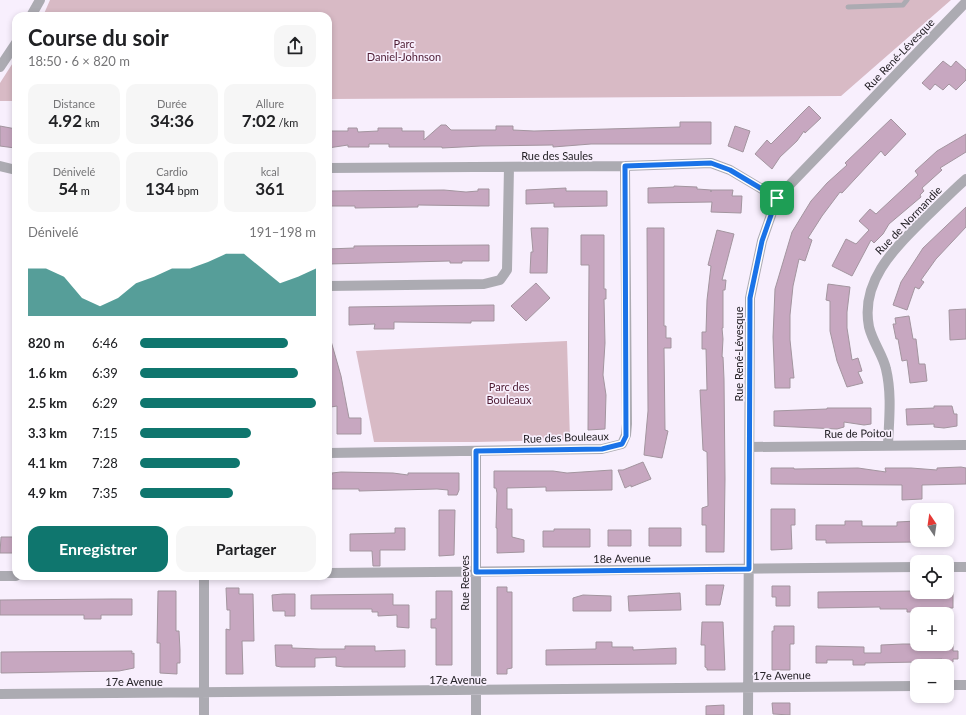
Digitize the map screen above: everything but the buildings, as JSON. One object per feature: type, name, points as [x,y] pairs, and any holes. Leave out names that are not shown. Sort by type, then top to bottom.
[{"type":"street","points":[[33,12],[40,0]]},
{"type":"street","name":"Rue René-Lévesque","points":[[748,715],[750,298],[762,241],[777,198],[966,2]]},
{"type":"street","points":[[0,67],[12,49]]},
{"type":"street","name":"Rue des Saules","points":[[332,168],[625,166],[711,163],[730,170],[777,198]]},
{"type":"street","points":[[0,166],[12,169]]},
{"type":"street","name":"Rue des Bouleaux","points":[[332,453],[602,449],[622,444],[626,436],[627,424],[625,166]]},
{"type":"street","points":[[332,286],[484,284],[500,280],[507,270],[509,167]]},
{"type":"street","name":"Rue de Normandie","points":[[888,445],[890,388],[886,368],[874,344],[869,327],[868,310],[872,288],[881,267],[892,252],[966,180]]},
{"type":"street","name":"Rue de Poitou","points":[[750,447],[966,445]]},
{"type":"street","name":"Rue Reeves","points":[[476,451],[476,715]]},
{"type":"street","name":"18e Avenue","points":[[332,573],[910,567]]},
{"type":"street","points":[[954,567],[966,567]]},
{"type":"street","points":[[0,576],[12,576]]},
{"type":"street","points":[[204,580],[204,715]]},
{"type":"street","points":[[954,686],[966,685]]},
{"type":"street","name":"17e Avenue","points":[[0,694],[910,686]]},
{"type":"lane","points":[[848,7],[903,5],[907,0]]},
{"type":"green space","name":"Parc Daniel-Johnson","points":[[50,0],[951,0],[841,96],[332,99],[332,12],[45,12]]},
{"type":"green space","points":[[12,64],[12,101],[0,101],[0,83]]},
{"type":"green space","name":"Parc des Bouleaux","points":[[567,341],[570,440],[374,442],[356,351]]},
{"type":"route","points":[[711,163],[730,170],[777,198],[762,241],[750,298],[749,569],[476,572],[476,451],[612,448],[622,444],[626,436],[625,166],[711,163]]}]
